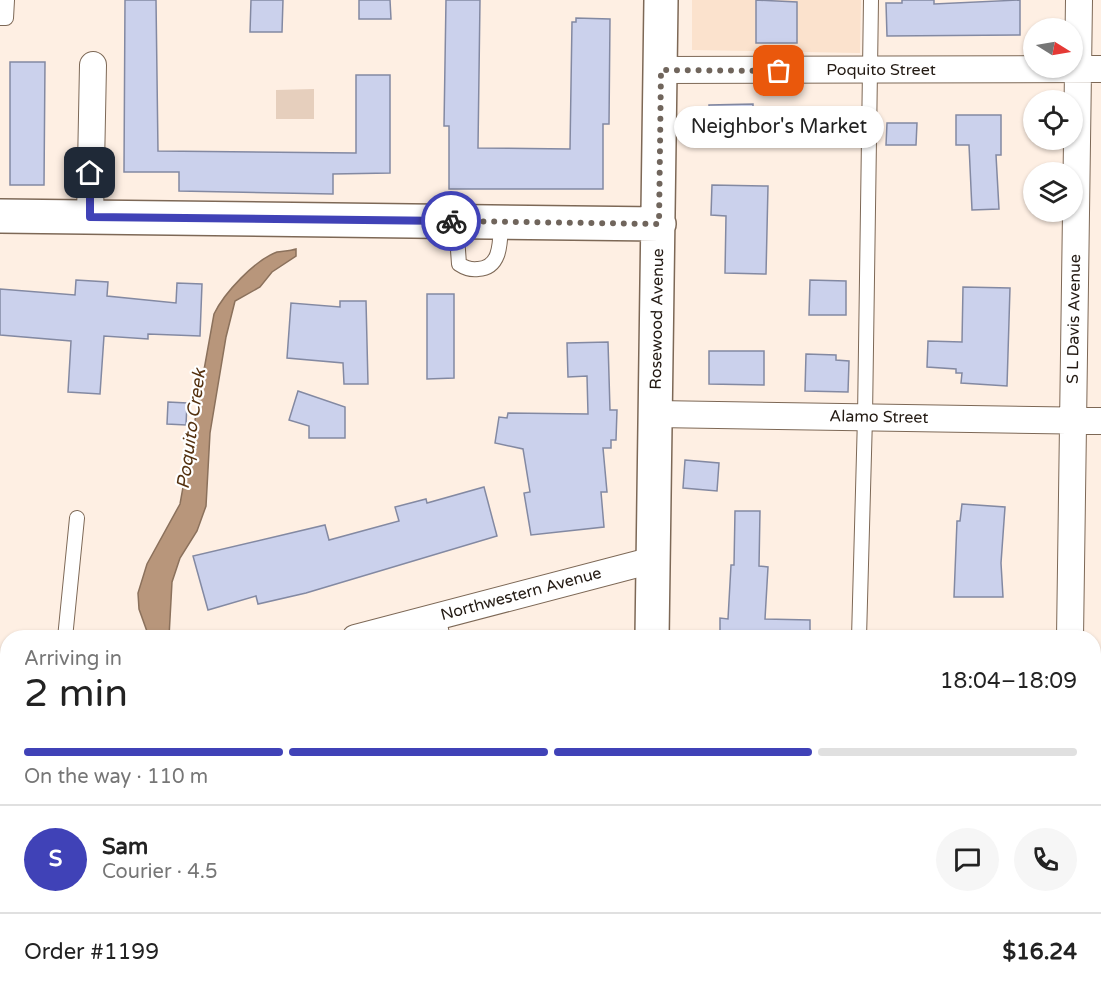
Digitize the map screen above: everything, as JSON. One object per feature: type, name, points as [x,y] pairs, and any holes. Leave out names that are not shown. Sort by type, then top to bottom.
[{"type":"street","name":"Rosewood Avenue","points":[[652,630],[661,0]]},
{"type":"street","name":"S L Davis Avenue","points":[[1070,630],[1073,420],[1089,69],[1079,0]]},
{"type":"street","points":[[90,217],[93,65]]},
{"type":"street","name":"Poquito Street","points":[[661,70],[1089,69]]},
{"type":"street","points":[[0,216],[659,224]]},
{"type":"street","name":"Alamo Street","points":[[656,414],[1101,421]]},
{"type":"street","name":"Northwestern Avenue","points":[[417,630],[440,627],[653,560]]},
{"type":"lane","points":[[0,18],[6,18],[7,0]]},
{"type":"lane","points":[[859,630],[866,417],[871,0]]},
{"type":"lane","points":[[456,222],[459,264],[473,270],[485,269],[492,264],[499,252],[501,222]]},
{"type":"lane","points":[[66,630],[77,518]]},
{"type":"shaded area","points":[[692,0],[861,0],[860,53],[692,50]]},
{"type":"shaded area","points":[[314,89],[314,119],[276,119],[276,90]]},
{"type":"shaded area","points":[[296,249],[296,256],[272,272],[260,287],[235,301],[226,337],[210,433],[206,506],[197,531],[180,558],[172,582],[169,630],[146,630],[139,609],[138,593],[147,564],[180,504],[214,314],[233,287],[250,270],[277,252]]},
{"type":"building","points":[[125,0],[156,0],[158,151],[356,153],[356,75],[390,75],[390,173],[333,174],[333,194],[179,191],[179,172],[124,172]]},
{"type":"building","points":[[251,0],[283,0],[282,32],[250,32]]},
{"type":"building","points":[[359,0],[390,0],[391,19],[359,19]]},
{"type":"building","points":[[446,0],[480,0],[478,148],[570,149],[572,22],[576,22],[576,18],[610,19],[609,124],[603,124],[603,189],[449,189],[449,126],[444,126]]},
{"type":"building","points":[[756,0],[797,2],[797,43],[756,43]]},
{"type":"building","points":[[902,0],[934,0],[934,4],[1020,0],[1020,35],[887,36],[886,3],[902,3]]},
{"type":"building","points":[[10,62],[45,62],[44,185],[10,185]]},
{"type":"building","points":[[753,104],[753,107],[848,107],[847,139],[765,133],[710,135],[709,105]]},
{"type":"building","points":[[956,115],[1001,115],[1001,155],[996,155],[999,209],[972,210],[969,145],[956,145]]},
{"type":"building","points":[[887,123],[917,123],[916,145],[886,145]]},
{"type":"building","points":[[712,185],[768,186],[766,274],[725,273],[726,216],[711,215]]},
{"type":"building","points":[[76,280],[108,282],[107,296],[176,303],[177,283],[202,284],[200,336],[148,334],[148,339],[104,336],[100,394],[68,392],[71,341],[0,335],[0,289],[75,295]]},
{"type":"building","points":[[810,280],[846,281],[846,315],[809,315]]},
{"type":"building","points":[[963,287],[1010,288],[1007,386],[961,383],[962,373],[956,373],[956,369],[927,367],[928,341],[962,342]]},
{"type":"building","points":[[427,294],[454,294],[454,378],[427,379]]},
{"type":"building","points":[[340,301],[366,301],[368,384],[344,384],[343,363],[287,358],[291,303],[340,307]]},
{"type":"building","points":[[608,342],[610,410],[617,410],[616,440],[611,440],[611,448],[603,448],[607,492],[601,492],[604,527],[531,535],[524,493],[530,492],[523,449],[495,443],[499,417],[507,418],[508,413],[588,414],[587,376],[568,377],[567,343]]},
{"type":"building","points":[[709,351],[764,351],[764,385],[709,384]]},
{"type":"building","points":[[806,354],[836,355],[836,360],[849,361],[848,392],[805,391]]},
{"type":"building","points":[[298,391],[345,407],[345,438],[309,438],[309,426],[289,420]]},
{"type":"building","points":[[168,402],[187,403],[186,425],[167,424]]},
{"type":"building","points":[[685,460],[719,463],[717,491],[683,488]]},
{"type":"building","points":[[484,487],[497,536],[306,593],[258,604],[256,596],[208,610],[193,556],[325,525],[329,540],[399,521],[395,507],[426,499],[427,503]]},
{"type":"building","points":[[962,504],[1005,507],[1001,563],[1003,597],[954,597],[957,521],[960,521]]},
{"type":"building","points":[[735,511],[760,511],[759,566],[768,567],[765,619],[810,620],[810,630],[720,630],[720,618],[728,619],[731,565],[734,565]]},
{"type":"way so far","points":[[451,221],[659,224],[661,70],[779,71]]},
{"type":"place","name":"Neighbor's Market","points":[[779,71]]},
{"type":"route","points":[[90,173],[90,217],[451,221]]},
{"type":"water label","name":"Poquito Creek","points":[[191,429]]}]
